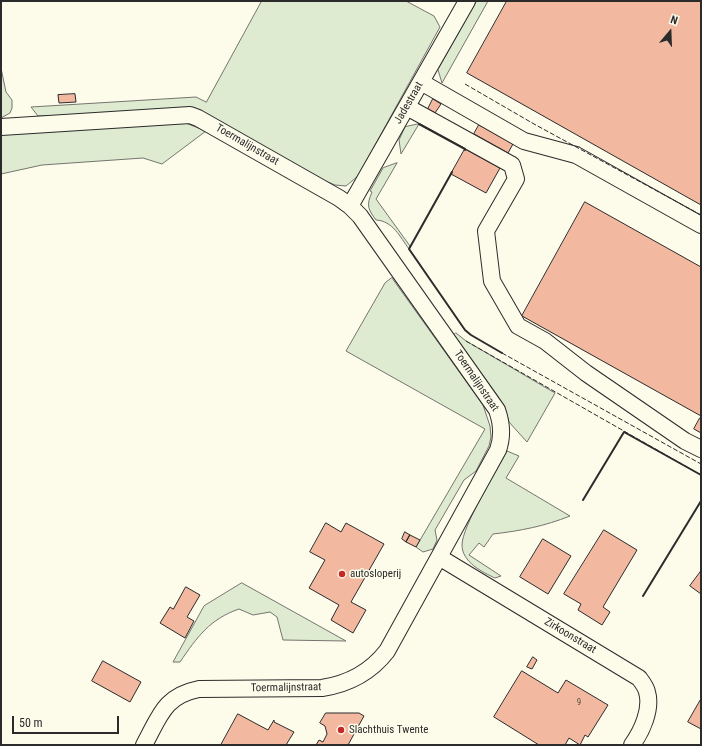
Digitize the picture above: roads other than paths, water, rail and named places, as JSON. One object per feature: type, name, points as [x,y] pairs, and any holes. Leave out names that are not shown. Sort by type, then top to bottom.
[{"type":"street","name":"Jadestraat","points":[[350,206],[467,1]]},
{"type":"street","points":[[421,82],[524,141],[576,155],[701,225]]},
{"type":"street","points":[[406,107],[512,165],[516,179],[486,231],[492,281],[518,326],[545,341],[586,373],[685,441],[701,449]]},
{"type":"street","name":"Toermalijnstraat","points":[[1,127],[190,115],[198,118],[339,198],[360,216],[498,410],[502,435],[498,450],[382,658],[367,671],[343,683],[322,688],[199,689],[183,693],[166,706],[144,745]]},
{"type":"street","name":"Zirkoonstraat","points":[[439,557],[640,678],[647,691],[648,706],[644,722],[632,745]]},
{"type":"place","name":"autosloperij","points":[[342,574]]},
{"type":"place","name":"Slachthuis Twente","points":[[341,730]]}]
